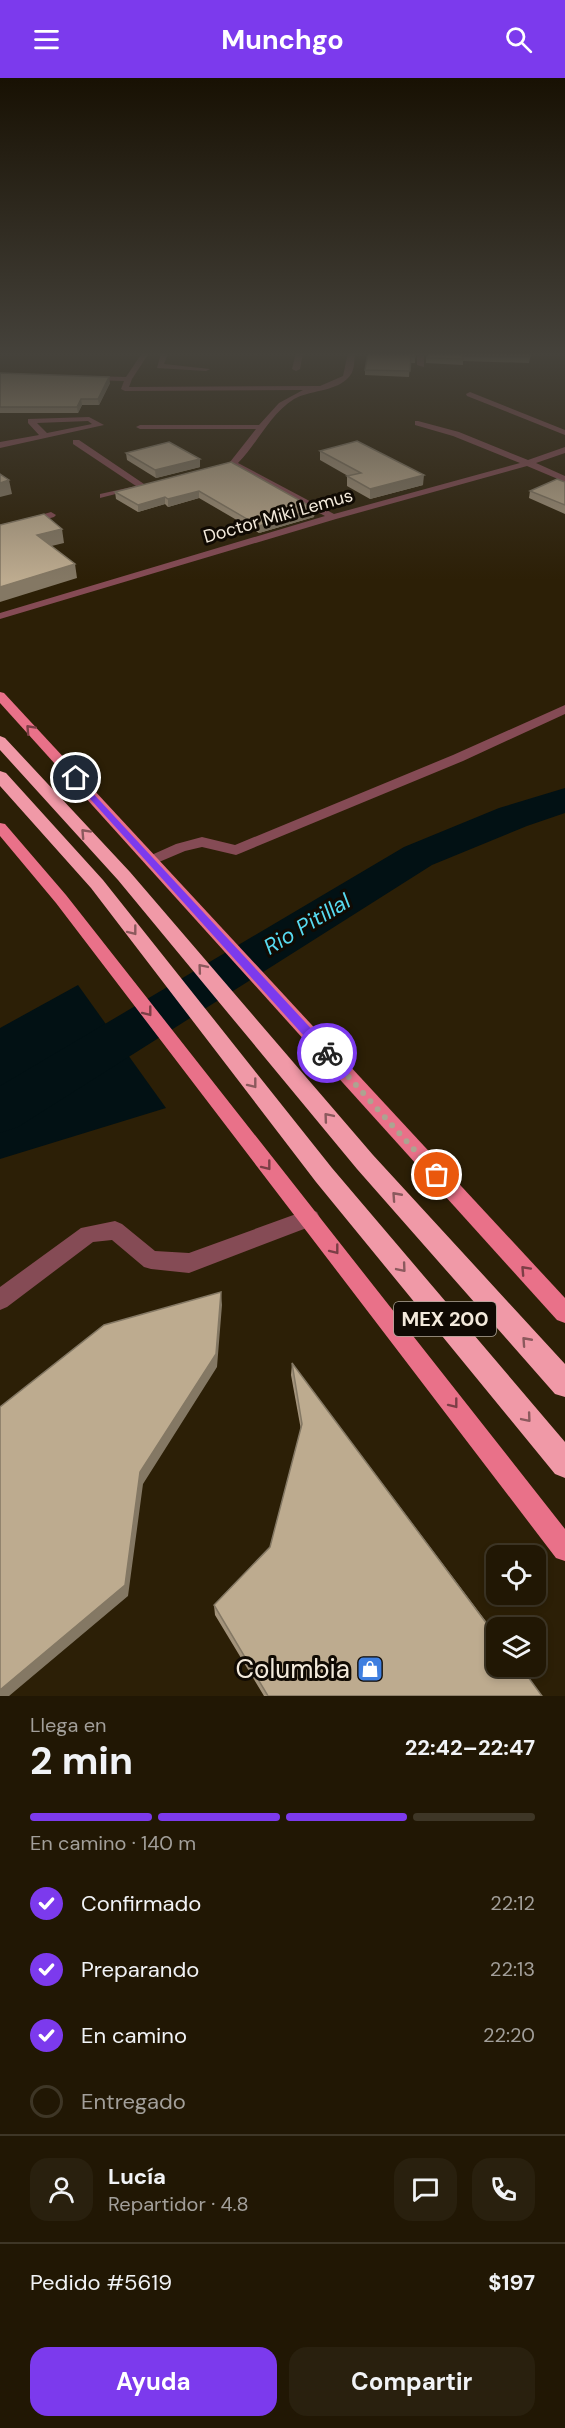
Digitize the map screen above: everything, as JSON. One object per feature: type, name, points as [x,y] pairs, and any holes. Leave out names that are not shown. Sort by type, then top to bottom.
[{"type":"highway","name":"MEX 200","points":[[0,741],[124,876],[365,1162],[565,1384]]},
{"type":"highway","name":"MEX 200","points":[[0,776],[97,884],[324,1175],[565,1464]]},
{"type":"main road","points":[[0,696],[565,1313]]},
{"type":"main road","points":[[0,827],[61,900],[565,1548]]},
{"type":"street","points":[[38,429],[45,436]]},
{"type":"street","points":[[0,445],[81,429]]},
{"type":"street","points":[[233,465],[258,429]]},
{"type":"street","points":[[437,429],[456,434],[565,479]]},
{"type":"street","points":[[76,442],[143,486]]},
{"type":"street","name":"Doctor Miki Lemus","points":[[0,616],[333,517],[528,463],[565,450]]},
{"type":"street","points":[[222,467],[233,465],[333,517]]},
{"type":"street","points":[[103,496],[154,483]]},
{"type":"street","points":[[0,530],[51,515]]},
{"type":"street","points":[[154,862],[181,847],[202,842],[236,850],[458,758],[565,709]]},
{"type":"street","points":[[0,1300],[88,1234],[115,1230],[151,1260],[189,1263],[310,1218]]},
{"type":"shaded area","points":[[78,985],[166,1108],[0,1159],[0,1028]]},
{"type":"building","points":[[357,441],[424,475],[370,489],[347,476],[361,473],[320,451]]},
{"type":"building","points":[[169,442],[200,459],[155,470],[126,453]]},
{"type":"building","points":[[231,462],[315,509],[259,526],[199,491],[138,505],[115,492]]},
{"type":"building","points":[[0,474],[9,480],[0,483]]},
{"type":"building","points":[[557,479],[565,482],[565,505],[530,491]]},
{"type":"building","points":[[44,514],[62,529],[37,535],[75,564],[0,587],[0,525]]},
{"type":"building","points":[[221,1292],[216,1354],[140,1472],[125,1585],[0,1690],[0,1407],[104,1325]]},
{"type":"building","points":[[292,1363],[486,1623],[486,1677],[528,1677],[542,1696],[268,1696],[214,1605],[270,1547],[302,1424]]},
{"type":"waterway","name":"Rio Pitillal","points":[[0,1112],[418,856],[513,817],[565,800]]},
{"type":"way so far","points":[[327,1053],[437,1175]]},
{"type":"place","name":"Columbia","points":[[370,1669]]},
{"type":"route","points":[[76,778],[327,1053]]}]
